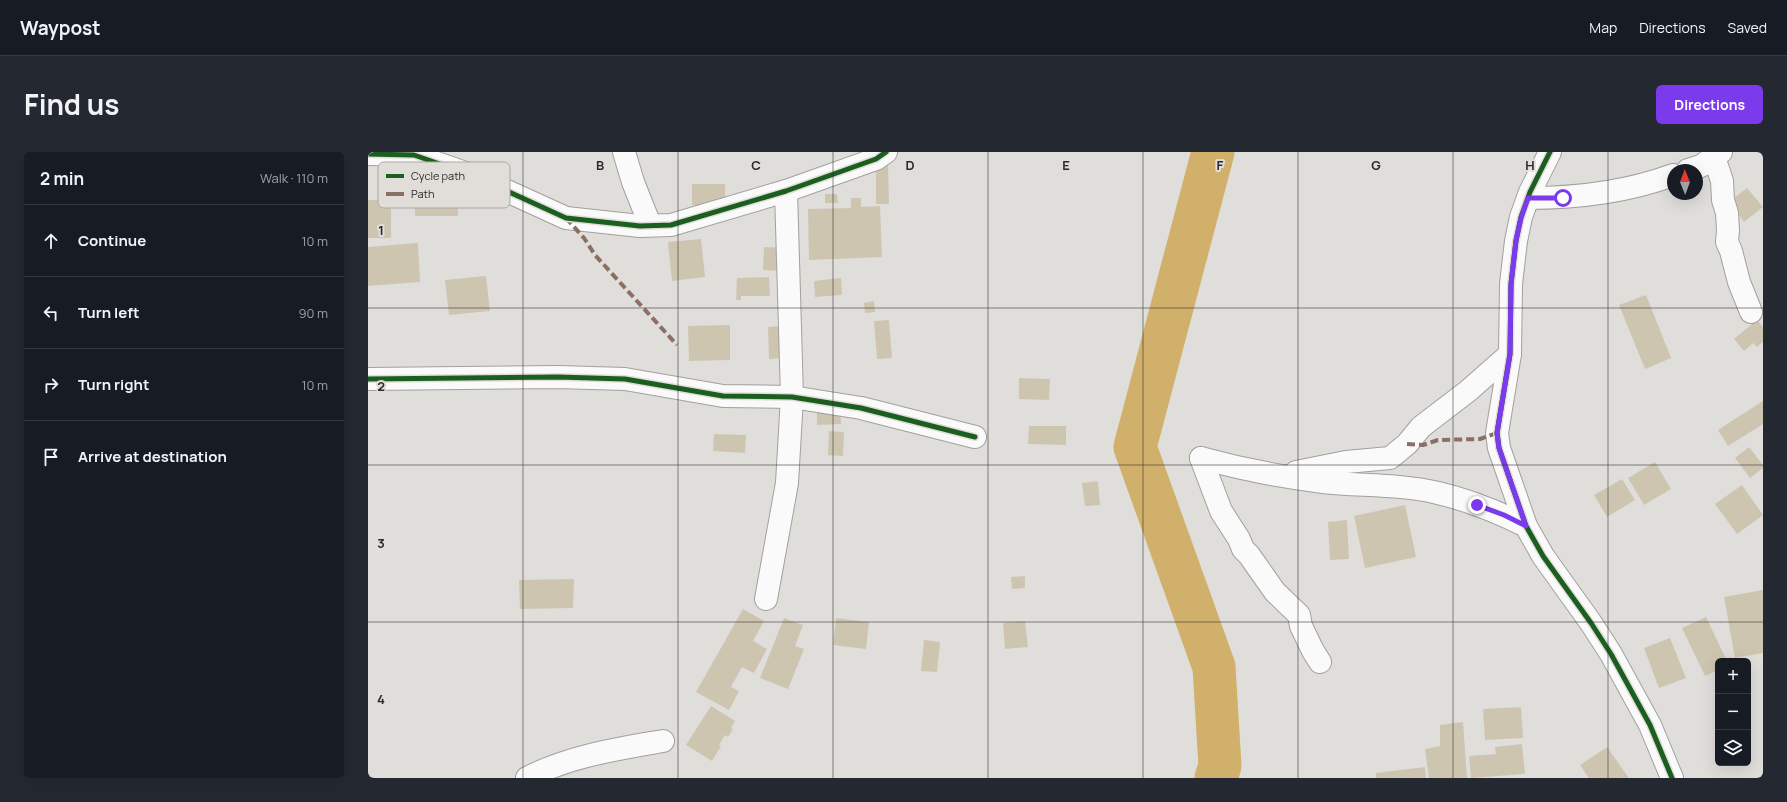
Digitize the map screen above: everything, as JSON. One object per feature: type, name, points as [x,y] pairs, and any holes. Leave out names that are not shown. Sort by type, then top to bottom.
[{"type":"street","points":[[624,152],[650,225]]},
{"type":"street","points":[[510,192],[566,218],[640,226],[671,225],[786,191],[870,162],[881,157],[886,152]]},
{"type":"street","points":[[1550,152],[1528,198],[1519,225],[1511,284],[1510,354],[1497,433],[1499,448],[1526,526],[1543,556],[1591,623],[1611,654],[1650,725],[1672,778]]},
{"type":"street","points":[[368,154],[414,155],[434,162]]},
{"type":"street","points":[[1703,164],[1717,154],[1722,181],[1723,200],[1727,213],[1727,242],[1731,251],[1739,282],[1751,312]]},
{"type":"street","points":[[1528,198],[1563,198],[1638,186],[1667,177]]},
{"type":"street","points":[[766,599],[788,483],[792,397],[786,191]]},
{"type":"street","points":[[1284,476],[1346,462],[1390,458],[1407,444],[1421,427],[1468,391],[1510,354]]},
{"type":"street","points":[[368,379],[558,377],[625,378],[723,396],[792,397],[861,408],[975,437]]},
{"type":"street","points":[[1320,662],[1312,651],[1301,626],[1299,615],[1275,592],[1249,555],[1243,549],[1239,539],[1222,511],[1201,458],[1233,467],[1323,482],[1438,493],[1504,515],[1526,526]]},
{"type":"street","points":[[527,778],[542,770],[567,761],[604,751],[663,741]]},
{"type":"building","points":[[888,165],[889,204],[876,204],[876,166]]},
{"type":"building","points":[[692,184],[725,184],[725,205],[692,205]]},
{"type":"building","points":[[1747,188],[1763,207],[1744,222],[1729,202]]},
{"type":"building","points":[[825,194],[837,194],[838,203],[825,203]]},
{"type":"building","points":[[851,198],[861,198],[861,207],[880,206],[882,257],[809,260],[808,209],[851,208]]},
{"type":"building","points":[[368,200],[378,200],[378,208],[391,208],[391,238],[368,238]]},
{"type":"building","points":[[415,208],[458,208],[458,216],[415,216]]},
{"type":"building","points":[[701,239],[705,277],[672,281],[668,242]]},
{"type":"building","points":[[418,243],[420,282],[368,286],[368,247]]},
{"type":"building","points":[[764,247],[785,248],[785,271],[763,270]]},
{"type":"building","points":[[486,276],[490,311],[449,315],[445,280]]},
{"type":"building","points":[[769,277],[770,296],[741,296],[741,300],[736,300],[737,278]]},
{"type":"building","points":[[841,278],[842,295],[815,297],[814,281]]},
{"type":"building","points":[[1646,295],[1671,358],[1645,369],[1619,305]]},
{"type":"building","points":[[874,301],[875,312],[865,313],[864,303]]},
{"type":"building","points":[[889,320],[892,358],[877,359],[874,321]]},
{"type":"building","points":[[1757,320],[1763,327],[1763,342],[1757,347],[1753,343],[1744,351],[1734,339]]},
{"type":"building","points":[[730,325],[730,360],[689,361],[688,326]]},
{"type":"building","points":[[782,326],[784,358],[769,359],[768,327]]},
{"type":"building","points":[[1019,378],[1050,379],[1049,400],[1019,399]]},
{"type":"building","points":[[1763,401],[1763,424],[1728,446],[1718,430]]},
{"type":"building","points":[[840,409],[841,424],[817,425],[817,410]]},
{"type":"building","points":[[1029,426],[1066,426],[1066,445],[1028,444]]},
{"type":"building","points":[[829,431],[844,432],[843,456],[828,455]]},
{"type":"building","points":[[714,434],[746,435],[745,453],[713,451]]},
{"type":"building","points":[[1749,447],[1763,465],[1763,468],[1750,478],[1735,458]]},
{"type":"building","points":[[1655,462],[1671,489],[1644,505],[1628,478]]},
{"type":"building","points":[[1622,479],[1635,500],[1607,517],[1594,495]]},
{"type":"building","points":[[1098,481],[1100,505],[1085,506],[1082,483]]},
{"type":"building","points":[[1742,485],[1763,515],[1737,534],[1715,504]]},
{"type":"building","points":[[1405,505],[1416,557],[1365,568],[1354,516]]},
{"type":"building","points":[[1347,520],[1349,559],[1330,560],[1328,522]]},
{"type":"building","points":[[1025,576],[1025,588],[1012,589],[1011,577]]},
{"type":"building","points":[[574,579],[573,608],[520,609],[519,580]]},
{"type":"building","points":[[1763,590],[1763,653],[1735,658],[1724,597]]},
{"type":"building","points":[[743,609],[764,621],[753,641],[767,649],[754,673],[742,667],[731,687],[739,691],[729,710],[696,692]]},
{"type":"building","points":[[1706,617],[1726,658],[1715,658],[1715,671],[1705,676],[1682,628]]},
{"type":"building","points":[[784,618],[803,625],[795,646],[804,649],[788,689],[760,678]]},
{"type":"building","points":[[836,618],[869,622],[866,649],[833,645]]},
{"type":"building","points":[[1025,621],[1028,647],[1005,649],[1003,623]]},
{"type":"building","points":[[1670,638],[1686,678],[1659,688],[1644,648]]},
{"type":"building","points":[[924,640],[940,642],[937,672],[921,671]]},
{"type":"building","points":[[711,706],[735,721],[731,728],[733,729],[728,737],[725,735],[719,745],[721,746],[712,761],[686,745]]},
{"type":"building","points":[[1521,707],[1523,738],[1485,740],[1483,709]]},
{"type":"building","points":[[1463,722],[1467,778],[1429,778],[1425,749],[1440,746],[1440,725]]},
{"type":"building","points":[[1522,744],[1525,774],[1471,778],[1469,756],[1496,754],[1495,747]]},
{"type":"building","points":[[1607,747],[1629,778],[1589,778],[1580,765]]},
{"type":"building","points":[[1425,767],[1426,778],[1376,778],[1376,773]]},
{"type":"waterway","points":[[1213,152],[1135,447],[1214,667],[1220,766],[1216,778]]},
{"type":"marked path","points":[[566,218],[584,238],[595,255],[677,345]]},
{"type":"marked path","points":[[1407,444],[1423,445],[1438,440],[1480,439],[1497,433]]},
{"type":"cycle path","points":[[510,192],[566,218],[640,226],[671,225],[786,191],[876,159],[886,152]]},
{"type":"cycle path","points":[[1550,152],[1530,192],[1521,217],[1516,241],[1511,284],[1510,354],[1497,433],[1499,448],[1526,526],[1543,556],[1591,623],[1611,654],[1650,725],[1672,778]]},
{"type":"cycle path","points":[[368,154],[414,155],[434,162]]},
{"type":"cycle path","points":[[368,379],[558,377],[625,379],[723,396],[792,397],[861,408],[975,437]]},
{"type":"route","points":[[1477,505],[1504,515],[1526,526],[1499,448],[1497,433],[1498,419],[1510,354],[1511,284],[1516,240],[1521,218],[1528,198],[1563,198]]}]
